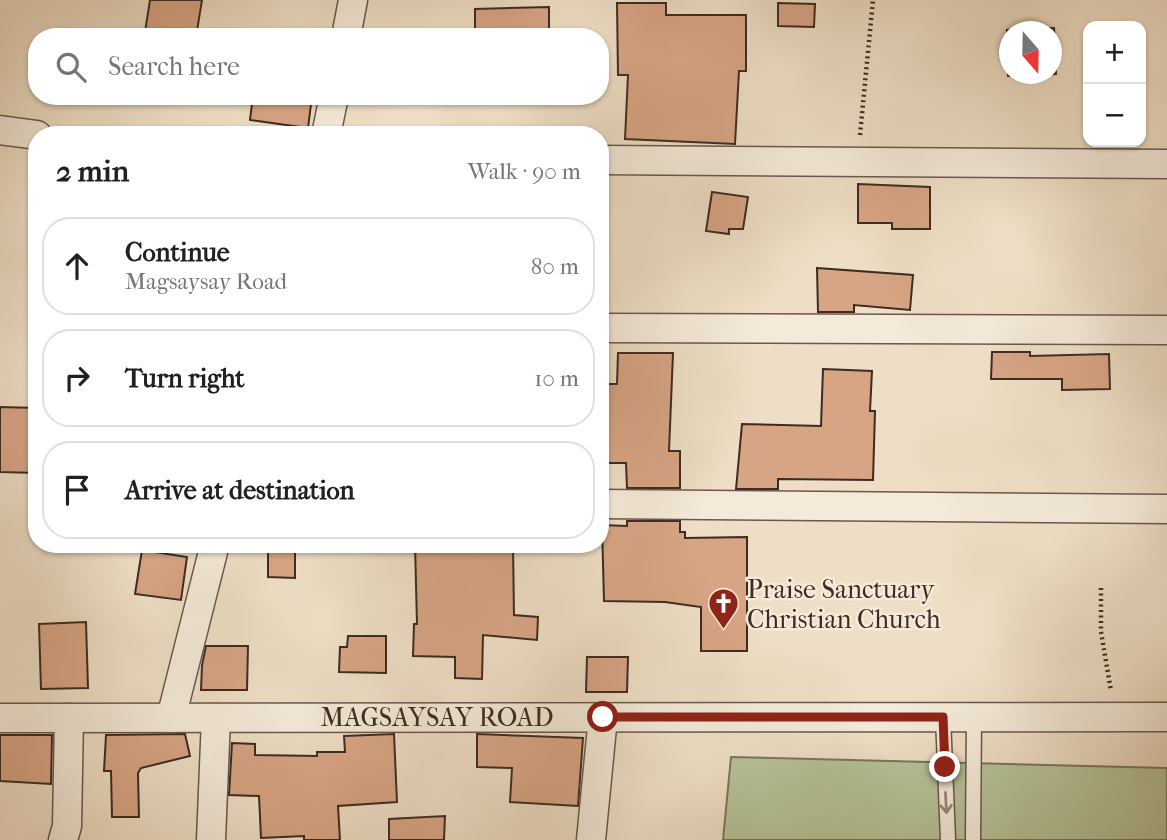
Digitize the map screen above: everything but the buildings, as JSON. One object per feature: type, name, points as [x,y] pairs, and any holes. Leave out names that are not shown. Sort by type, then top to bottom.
[{"type":"street","points":[[348,28],[353,0]]},
{"type":"street","points":[[328,126],[332,105]]},
{"type":"street","points":[[0,131],[28,134]]},
{"type":"street","points":[[609,160],[1167,164]]},
{"type":"street","points":[[609,328],[1167,330]]},
{"type":"street","points":[[609,504],[1167,509]]},
{"type":"street","points":[[171,718],[213,553]]},
{"type":"street","points":[[591,840],[603,717]]},
{"type":"street","name":"MAGSAYSAY ROAD","points":[[0,718],[1167,717]]},
{"type":"street","points":[[63,840],[67,826],[69,718]]},
{"type":"street","points":[[211,840],[216,718]]},
{"type":"lane","points":[[943,717],[948,840]]},
{"type":"lane","points":[[973,840],[974,717]]},
{"type":"path","points":[[858,160],[873,0]]},
{"type":"path","points":[[1101,587],[1101,632],[1119,716]]},
{"type":"green space","points":[[731,757],[1167,768],[1167,840],[723,840]]},
{"type":"place","name":"Praise Sanctuary Christian Church","points":[[724,631]]},
{"type":"route","points":[[603,717],[943,717],[945,767]]}]
